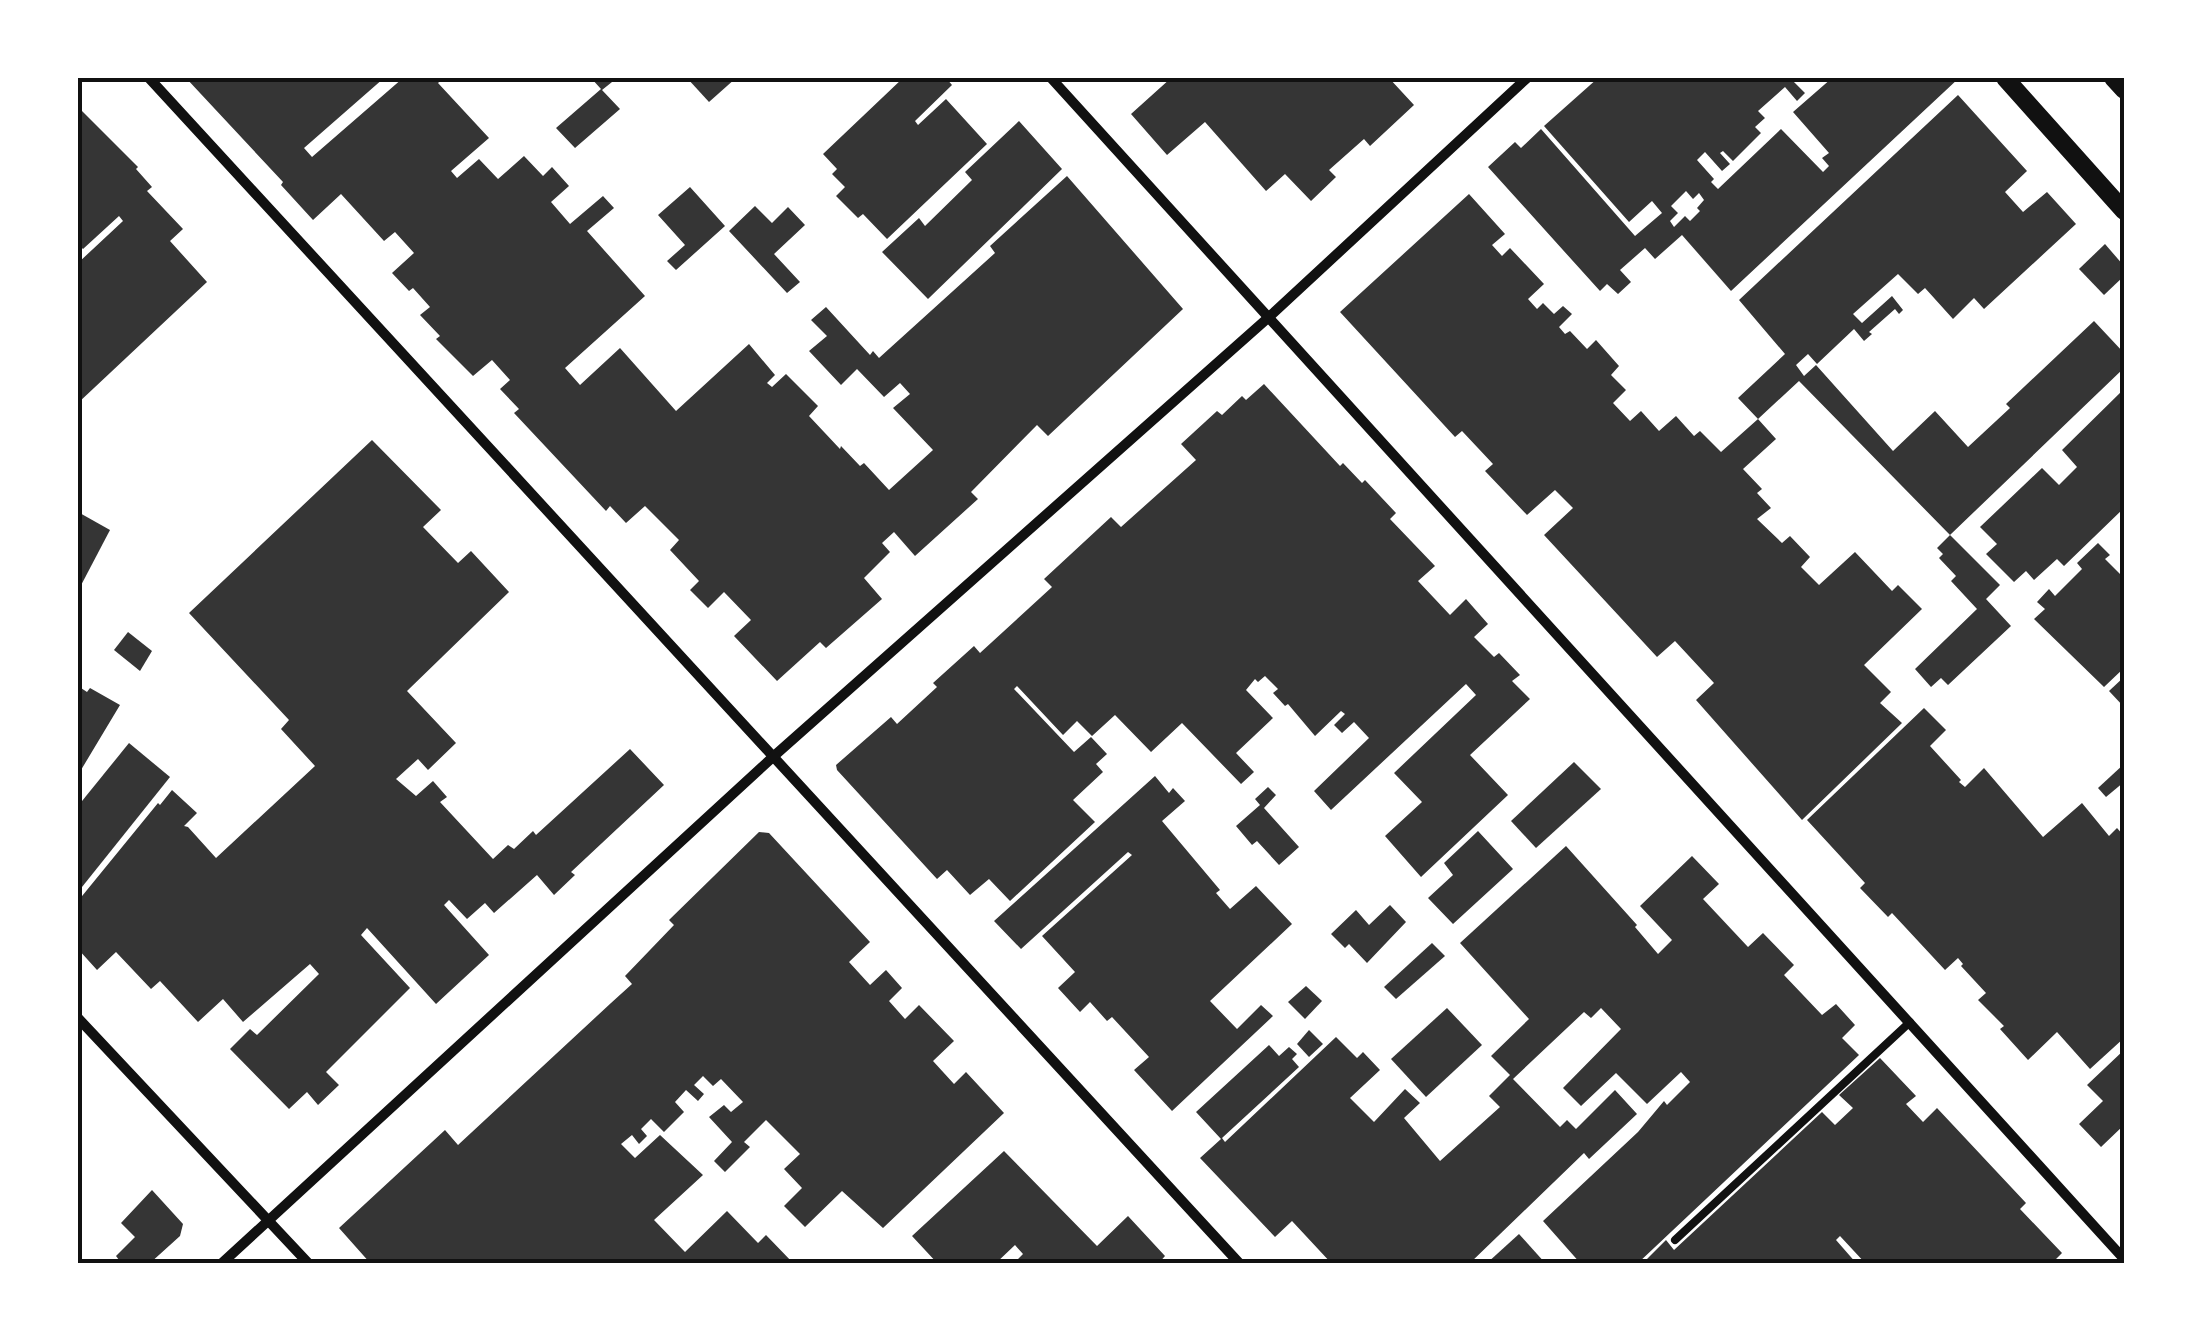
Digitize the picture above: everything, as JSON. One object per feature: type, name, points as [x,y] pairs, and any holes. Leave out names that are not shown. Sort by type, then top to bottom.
[{"type":"street","points":[[149,78],[1240,1264]]},
{"type":"street","points":[[1051,78],[2124,1259]]},
{"type":"street","points":[[221,1264],[774,756],[1270,317],[1527,78]]},
{"type":"street","points":[[2004,78],[2124,212]]},
{"type":"street","points":[[2113,78],[2124,90]]},
{"type":"street","points":[[78,1018],[309,1264]]},
{"type":"lane","points":[[1675,1240],[1910,1022]]},
{"type":"building","points":[[186,78],[384,78],[304,148],[312,157],[403,78],[443,78],[438,83],[489,138],[451,171],[457,178],[479,159],[498,179],[524,156],[543,176],[552,167],[569,186],[551,202],[570,224],[603,196],[614,208],[587,231],[645,296],[565,368],[580,385],[620,348],[676,411],[749,344],[775,375],[767,383],[772,387],[786,374],[818,406],[809,416],[840,449],[841,446],[860,466],[864,463],[889,490],[933,450],[893,408],[910,394],[900,383],[884,397],[857,369],[841,385],[809,351],[827,336],[811,320],[826,307],[870,355],[873,351],[879,358],[995,253],[990,246],[1067,176],[1183,309],[1048,436],[1037,425],[971,492],[978,499],[915,556],[894,532],[882,543],[890,552],[864,578],[882,599],[826,648],[820,642],[777,681],[734,636],[751,620],[724,592],[708,608],[690,590],[699,581],[670,550],[679,540],[645,506],[626,523],[610,506],[606,511],[514,413],[519,409],[500,389],[510,380],[492,360],[473,376],[436,339],[440,336],[420,315],[430,307],[392,273],[414,253],[395,232],[384,241],[341,194],[313,220]]},
{"type":"building","points":[[591,78],[617,78],[602,90],[620,109],[575,148],[556,128],[601,89]]},
{"type":"building","points":[[687,78],[736,78],[709,102]]},
{"type":"building","points":[[903,78],[946,78],[952,85],[915,121],[918,125],[946,99],[987,144],[887,239],[863,214],[858,218],[836,196],[845,187],[832,174],[837,169],[823,154]]},
{"type":"building","points":[[1171,78],[1389,78],[1414,105],[1370,146],[1364,139],[1329,170],[1336,177],[1311,201],[1285,174],[1266,191],[1205,122],[1167,155],[1131,114]]},
{"type":"building","points":[[1598,78],[1790,78],[1805,93],[1797,101],[1785,87],[1758,111],[1765,118],[1755,127],[1761,133],[1733,161],[1723,151],[1720,153],[1730,164],[1722,171],[1705,152],[1697,160],[1718,189],[1781,129],[1823,172],[1829,166],[1822,158],[1829,153],[1793,112],[1832,78],[1959,78],[1731,291],[1682,235],[1655,259],[1645,248],[1620,270],[1631,282],[1618,294],[1607,284],[1600,291],[1488,167],[1515,142],[1521,148],[1541,129],[1635,236],[1662,213],[1652,201],[1629,222],[1544,126]],"holes":[[[1686,191],[1693,199],[1699,193],[1704,200],[1697,208],[1700,211],[1690,221],[1685,216],[1674,227],[1670,221],[1678,213],[1671,206]]]},
{"type":"building","points":[[1958,95],[2027,171],[2005,192],[2023,212],[2047,192],[2076,224],[1984,309],[1974,298],[1953,319],[1925,288],[1918,294],[1898,274],[1853,314],[1862,323],[1892,296],[1903,310],[1899,314],[1895,309],[1864,341],[1854,329],[1817,364],[1808,354],[1796,365],[1804,376],[1816,365],[1893,451],[1935,411],[1968,447],[2010,408],[2006,404],[2094,321],[2124,353],[2124,368],[1950,535],[1799,381],[1758,419],[1738,398],[1785,354],[1739,300]]},
{"type":"building","points":[[78,107],[138,167],[152,187],[147,191],[183,229],[170,241],[207,282],[78,403],[78,263],[123,221],[119,216],[83,249],[78,249]]},
{"type":"building","points":[[1019,121],[1062,169],[928,299],[882,252],[919,218],[925,226],[972,180],[965,172]]},
{"type":"building","points":[[690,187],[725,226],[676,270],[667,261],[685,245],[658,215]]},
{"type":"building","points":[[1469,194],[1505,234],[1492,245],[1502,256],[1510,248],[1544,284],[1528,299],[1537,309],[1543,303],[1554,314],[1563,306],[1572,314],[1559,327],[1565,334],[1570,331],[1587,349],[1596,340],[1619,366],[1611,375],[1626,390],[1613,403],[1630,421],[1641,411],[1659,431],[1676,416],[1694,436],[1700,431],[1721,452],[1758,419],[1776,439],[1743,469],[1762,489],[1757,493],[1771,508],[1757,519],[1782,543],[1790,536],[1810,557],[1801,567],[1819,585],[1855,552],[1892,591],[1898,585],[1922,609],[1864,665],[1891,692],[1880,703],[1902,723],[1802,820],[1696,700],[1714,683],[1675,641],[1657,657],[1544,535],[1573,508],[1555,490],[1527,515],[1485,471],[1493,464],[1462,431],[1455,437],[1340,312]]},
{"type":"building","points":[[755,206],[772,223],[788,207],[805,225],[774,254],[800,282],[787,293],[729,231]]},
{"type":"building","points":[[2105,244],[2124,266],[2124,276],[2104,295],[2079,269]]},
{"type":"building","points":[[1264,384],[1340,466],[1343,463],[1362,483],[1365,480],[1396,513],[1390,519],[1435,566],[1418,581],[1450,615],[1466,599],[1488,624],[1474,637],[1494,657],[1499,653],[1520,675],[1512,681],[1530,699],[1470,755],[1508,795],[1421,877],[1385,836],[1422,802],[1394,773],[1476,695],[1466,684],[1331,810],[1314,791],[1369,738],[1354,722],[1342,733],[1334,725],[1345,714],[1341,711],[1315,736],[1288,704],[1285,706],[1273,693],[1278,689],[1265,676],[1258,682],[1255,679],[1246,690],[1273,718],[1236,753],[1254,772],[1241,784],[1182,723],[1151,752],[1115,715],[1092,736],[1077,721],[1063,735],[1017,686],[1014,689],[1074,752],[1091,737],[1107,754],[1096,764],[1103,772],[1073,800],[1095,822],[1010,901],[989,879],[970,895],[947,870],[937,879],[836,765],[891,717],[897,724],[937,687],[933,683],[974,646],[980,653],[1052,587],[1044,579],[1111,517],[1121,527],[1196,460],[1181,444],[1217,411],[1222,415],[1242,396],[1246,400]]},
{"type":"building","points":[[2124,389],[2124,508],[2064,566],[2057,559],[2034,580],[2026,571],[2014,582],[1986,554],[1997,544],[1980,527],[2042,468],[2059,485],[2077,467],[2062,450]]},
{"type":"building","points":[[372,440],[441,510],[423,527],[458,563],[471,551],[509,592],[407,691],[456,743],[428,770],[418,759],[396,779],[416,796],[433,781],[447,797],[440,802],[493,859],[508,845],[514,849],[533,831],[536,835],[630,749],[664,785],[571,872],[575,875],[554,895],[537,875],[494,913],[485,903],[467,919],[449,900],[444,905],[489,955],[436,1004],[367,928],[361,935],[410,988],[326,1072],[339,1085],[318,1105],[307,1092],[289,1109],[230,1049],[250,1029],[257,1035],[319,974],[310,964],[243,1022],[223,999],[198,1022],[160,981],[151,989],[116,952],[97,970],[78,949],[78,901],[172,790],[197,813],[184,826],[216,858],[315,766],[281,729],[289,720],[189,613]]},
{"type":"building","points":[[78,512],[110,530],[78,591]]},
{"type":"building","points":[[1950,535],[2000,585],[1986,599],[2011,626],[1948,685],[1941,678],[1931,687],[1915,669],[1977,609],[1951,581],[1956,576],[1939,558],[1943,554],[1937,548]]},
{"type":"building","points":[[2098,543],[2110,555],[2105,559],[2124,578],[2124,668],[2104,687],[2034,619],[2045,609],[2037,602],[2049,589],[2055,596],[2082,569],[2077,563]]},
{"type":"building","points":[[128,632],[152,651],[140,671],[114,650]]},
{"type":"building","points":[[2124,677],[2124,707],[2109,691]]},
{"type":"building","points":[[78,686],[87,692],[90,688],[120,705],[78,775]]},
{"type":"building","points":[[1924,708],[1946,730],[1930,746],[1959,782],[1965,787],[1984,768],[2043,837],[2082,803],[2109,836],[2117,828],[2124,836],[2124,1038],[2090,1069],[2057,1032],[2028,1060],[2000,1029],[2004,1026],[1978,1000],[1986,993],[1958,958],[1945,970],[1892,913],[1888,917],[1860,888],[1865,883],[1807,820]]},
{"type":"building","points":[[129,743],[170,777],[78,892],[78,806]]},
{"type":"building","points":[[1574,762],[1601,789],[1536,848],[1511,821]]},
{"type":"building","points":[[2124,764],[2124,782],[2106,797],[2098,788]]},
{"type":"building","points":[[1155,776],[1169,793],[1173,788],[1185,801],[1162,821],[1220,890],[1216,893],[1230,909],[1256,886],[1292,924],[1210,1001],[1237,1029],[1261,1005],[1273,1016],[1172,1111],[1134,1070],[1149,1057],[1112,1017],[1107,1021],[1090,1002],[1080,1012],[1058,988],[1075,972],[1042,936],[1132,855],[1128,852],[1021,949],[994,921]]},
{"type":"building","points":[[1268,787],[1276,795],[1264,808],[1299,847],[1279,865],[1257,841],[1252,845],[1236,826],[1260,805],[1255,799]]},
{"type":"building","points":[[1478,831],[1513,869],[1453,924],[1428,898],[1453,875],[1444,863]]},
{"type":"building","points":[[759,832],[769,833],[870,942],[849,962],[870,985],[886,970],[902,988],[889,1001],[905,1019],[919,1005],[954,1041],[933,1061],[954,1084],[966,1072],[1004,1113],[883,1228],[842,1191],[805,1227],[784,1206],[802,1188],[784,1169],[800,1154],[766,1120],[744,1142],[750,1147],[725,1172],[714,1161],[732,1142],[709,1117],[724,1105],[731,1112],[743,1102],[721,1079],[713,1086],[703,1076],[694,1085],[704,1094],[698,1101],[686,1090],[675,1102],[684,1112],[664,1132],[651,1119],[641,1129],[647,1136],[639,1144],[632,1135],[621,1144],[635,1158],[660,1135],[703,1175],[654,1220],[685,1252],[727,1211],[758,1243],[766,1235],[794,1264],[371,1264],[339,1228],[445,1130],[458,1145],[632,984],[625,976],[674,925],[669,920]]},
{"type":"building","points":[[1566,846],[1658,954],[1672,940],[1640,906],[1692,856],[1719,884],[1703,899],[1748,947],[1763,933],[1794,965],[1784,975],[1822,1015],[1836,1004],[1855,1025],[1842,1038],[1859,1055],[1637,1264],[1581,1264],[1543,1221],[1638,1132],[1664,1101],[1667,1105],[1690,1082],[1681,1072],[1647,1104],[1616,1073],[1581,1106],[1563,1088],[1621,1029],[1601,1008],[1591,1018],[1584,1012],[1513,1079],[1560,1127],[1567,1120],[1576,1129],[1615,1090],[1637,1114],[1589,1159],[1584,1153],[1469,1264],[1332,1264],[1292,1221],[1275,1237],[1200,1158],[1221,1139],[1196,1112],[1269,1045],[1279,1056],[1289,1047],[1297,1054],[1292,1059],[1299,1067],[1222,1138],[1225,1142],[1336,1037],[1357,1058],[1363,1052],[1380,1070],[1350,1098],[1374,1122],[1405,1089],[1420,1103],[1404,1118],[1440,1161],[1500,1107],[1489,1096],[1510,1075],[1491,1056],[1529,1019],[1460,943]]},
{"type":"building","points":[[1390,905],[1406,922],[1367,963],[1349,944],[1345,948],[1331,934],[1356,910],[1369,925]]},
{"type":"building","points":[[1432,943],[1445,956],[1396,999],[1384,987]]},
{"type":"building","points":[[1306,986],[1322,1001],[1305,1019],[1288,1002]]},
{"type":"building","points":[[1447,1008],[1482,1045],[1426,1097],[1391,1059]]},
{"type":"building","points":[[1309,1030],[1323,1044],[1309,1057],[1297,1044]]},
{"type":"building","points":[[2124,1050],[2124,1125],[2101,1147],[2079,1124],[2103,1101],[2087,1085]]},
{"type":"building","points":[[1880,1058],[1916,1096],[1906,1104],[1923,1122],[1937,1108],[2026,1203],[2020,1209],[2062,1253],[2051,1264],[1866,1264],[1840,1236],[1836,1240],[1857,1264],[1642,1264],[1666,1240],[1674,1250],[1822,1112],[1835,1125],[1853,1108],[1839,1095]]},
{"type":"building","points":[[1004,1151],[1097,1246],[1128,1216],[1165,1256],[1158,1264],[1013,1264],[1023,1254],[1015,1245],[995,1264],[938,1264],[912,1236]]},
{"type":"building","points":[[152,1190],[183,1224],[180,1236],[149,1264],[122,1264],[116,1256],[135,1237],[121,1223]]},
{"type":"building","points":[[1519,1234],[1546,1264],[1486,1264]]}]
